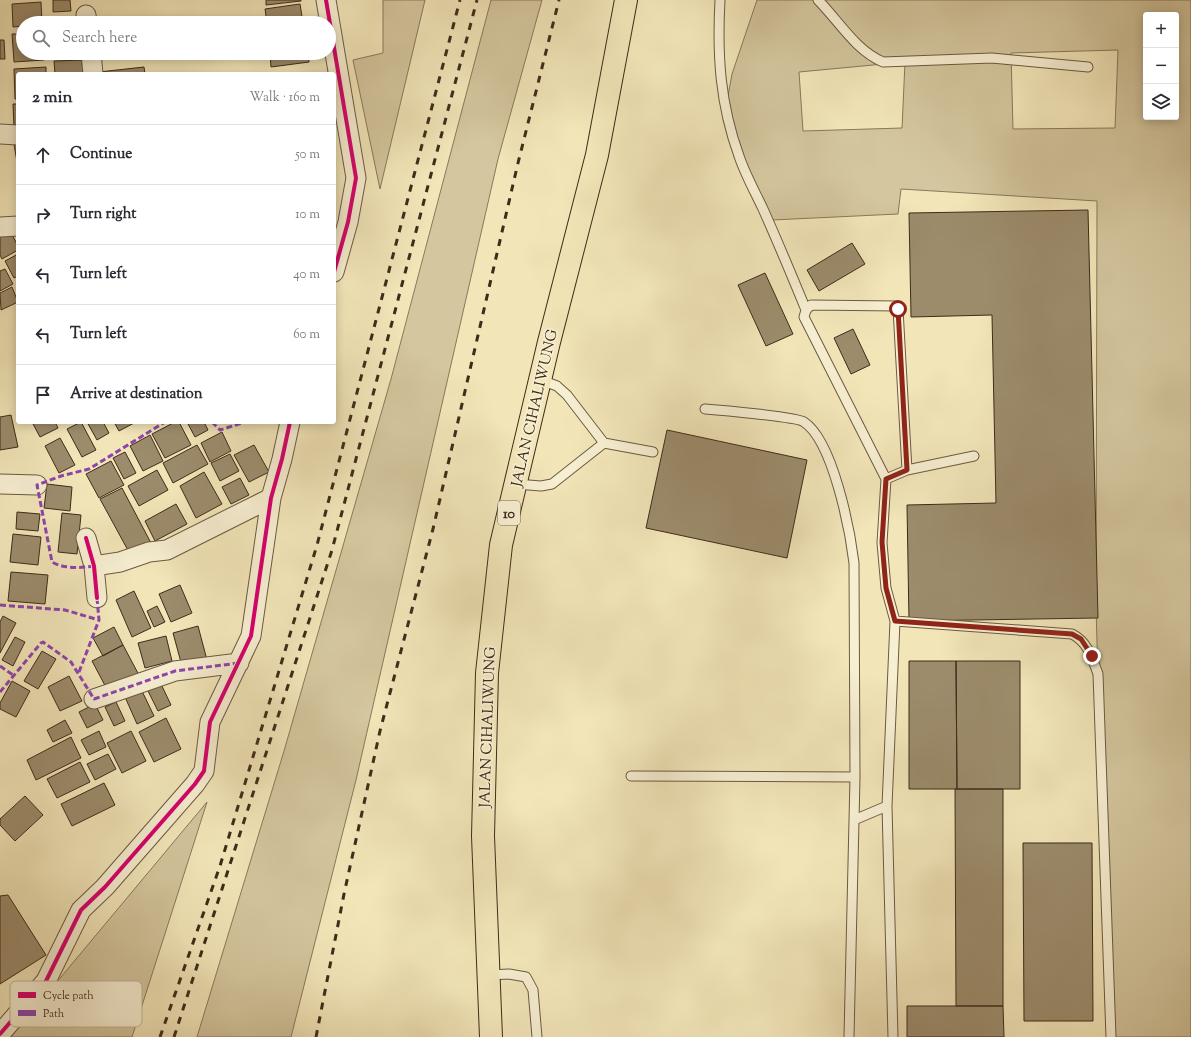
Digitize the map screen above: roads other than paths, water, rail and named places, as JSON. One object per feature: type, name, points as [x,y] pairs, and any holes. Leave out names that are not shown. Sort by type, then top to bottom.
[{"type":"highway","name":"JALAN CIHALIWUNG","points":[[491,1037],[484,836],[487,673],[501,545],[549,342],[597,155],[626,0]]},
{"type":"street","points":[[326,0],[328,16]]},
{"type":"street","points":[[92,60],[93,72]]},
{"type":"street","points":[[334,60],[335,72]]},
{"type":"street","points":[[336,80],[339,104],[356,178],[348,222],[336,265]]},
{"type":"street","points":[[0,134],[16,135]]},
{"type":"street","points":[[0,227],[16,226]]},
{"type":"street","points":[[46,981],[82,910],[105,887],[195,784],[204,771],[210,722],[251,636],[270,498],[282,459],[290,424]]},
{"type":"street","points":[[0,484],[37,485]]},
{"type":"street","points":[[94,566],[120,562],[149,552],[167,550],[270,498]]},
{"type":"street","points":[[86,538],[94,566],[97,598]]},
{"type":"street","points":[[94,699],[175,670],[239,663]]},
{"type":"street","points":[[0,1034],[10,1022]]},
{"type":"lane","points":[[720,0],[718,45],[720,76],[726,113],[739,156],[806,310]]},
{"type":"lane","points":[[818,0],[859,48],[870,56],[883,62],[992,58],[1088,67]]},
{"type":"lane","points":[[893,1037],[887,806],[895,621],[886,588],[882,542],[886,479],[804,317],[806,310],[811,305],[896,306],[898,309],[907,470]]},
{"type":"lane","points":[[541,380],[557,386],[567,396],[604,443],[653,452]]},
{"type":"lane","points":[[705,409],[804,421],[819,437],[842,497],[850,533],[854,564],[855,777],[849,1037]]},
{"type":"lane","points":[[516,484],[541,486],[552,484],[604,443]]},
{"type":"lane","points":[[886,479],[907,470],[974,456]]},
{"type":"lane","points":[[895,621],[1072,634],[1081,639],[1092,656],[1098,674],[1111,1037]]},
{"type":"lane","points":[[631,776],[855,777]]},
{"type":"lane","points":[[854,820],[887,806]]},
{"type":"lane","points":[[489,975],[509,974],[526,977],[533,990],[537,1037]]},
{"type":"railway","points":[[160,1037],[220,866],[317,545],[460,0]]},
{"type":"railway","points":[[174,1037],[332,550],[477,0]]},
{"type":"railway","points":[[316,1037],[344,894],[380,731],[433,529],[518,163],[559,0]]}]
